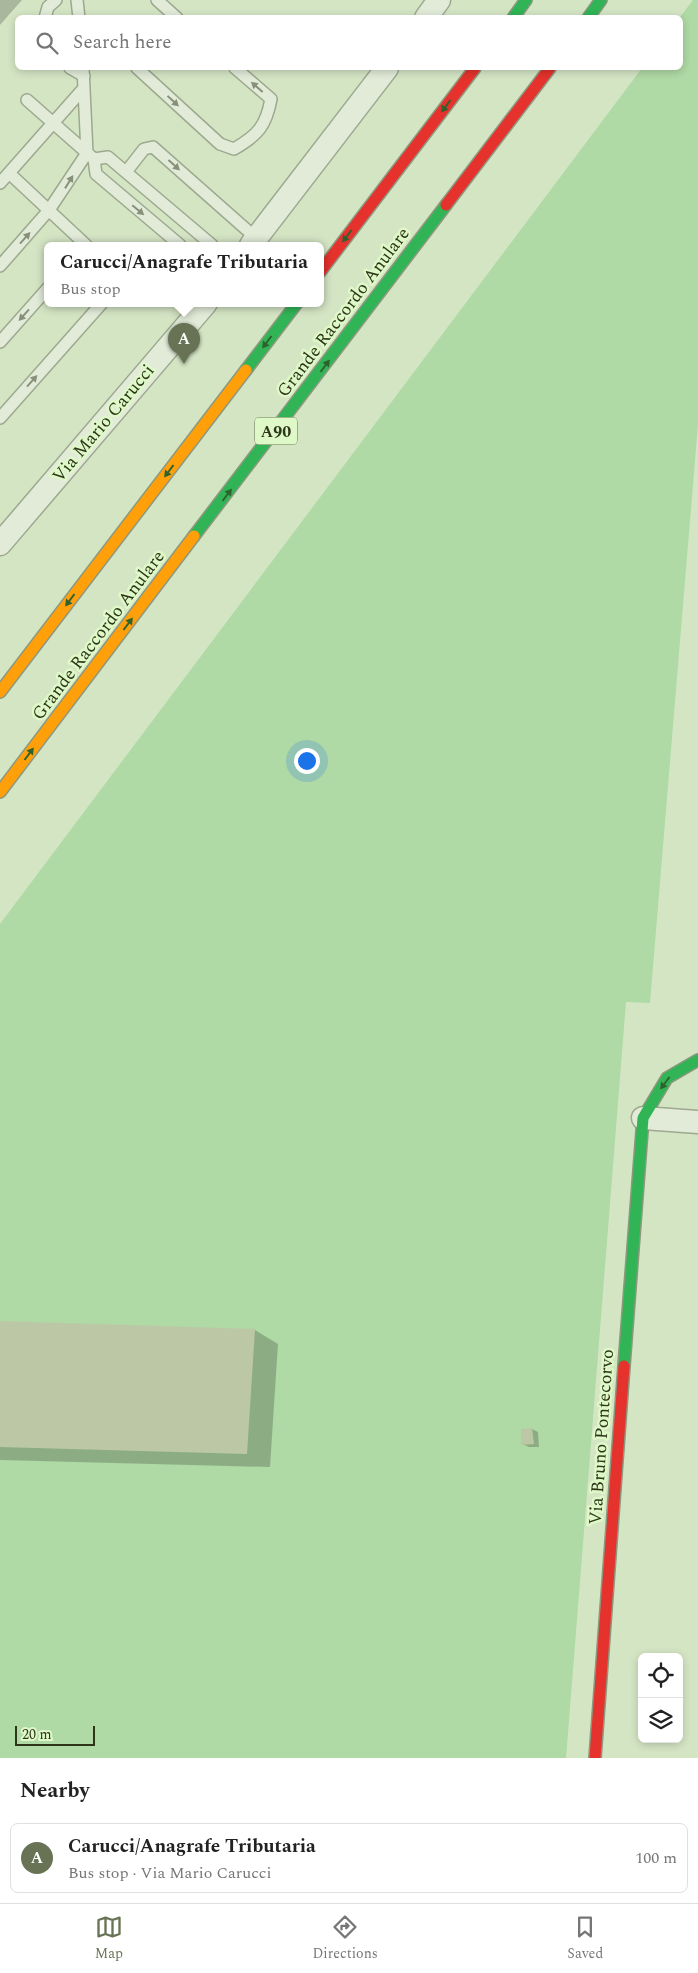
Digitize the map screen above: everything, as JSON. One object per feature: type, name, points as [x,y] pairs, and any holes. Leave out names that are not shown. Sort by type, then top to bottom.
[{"type":"main road","points":[[515,15],[526,0]]},
{"type":"main road","points":[[590,15],[601,0]]},
{"type":"main road","points":[[324,267],[473,70]]},
{"type":"main road","name":"Grande Raccordo Anulare","points":[[0,792],[548,70]]},
{"type":"main road","points":[[0,692],[294,307]]},
{"type":"main road","points":[[643,1118],[667,1078],[698,1060]]},
{"type":"main road","name":"Via Bruno Pontecorvo","points":[[595,1758],[643,1118]]},
{"type":"street","points":[[428,15],[439,0]]},
{"type":"street","points":[[253,242],[385,70]]},
{"type":"street","name":"Via Mario Carucci","points":[[0,544],[203,307]]},
{"type":"street","points":[[643,1118],[698,1122]]},
{"type":"lane","points":[[46,15],[48,7],[56,0]]},
{"type":"lane","points":[[77,0],[80,15]]},
{"type":"lane","points":[[157,0],[174,15]]},
{"type":"lane","points":[[73,70],[84,77]]},
{"type":"lane","points":[[140,70],[220,144],[234,149],[251,139],[268,118],[270,99],[237,70]]},
{"type":"lane","points":[[0,183],[53,122],[84,77]]},
{"type":"lane","points":[[84,77],[91,156],[96,174],[176,242]]},
{"type":"lane","points":[[27,100],[91,156],[108,157],[208,242]]},
{"type":"lane","points":[[126,172],[144,148],[153,148],[253,242]]},
{"type":"lane","points":[[0,266],[50,210],[91,156]]},
{"type":"lane","points":[[9,173],[83,242]]},
{"type":"lane","points":[[0,342],[44,292]]},
{"type":"lane","points":[[0,418],[98,307]]},
{"type":"green space","points":[[693,0],[698,0],[698,424],[650,1003],[626,1002],[566,1758],[0,1758],[0,924],[640,70],[683,70],[682,15]]},
{"type":"building","points":[[0,1321],[255,1329],[247,1454],[0,1447]]},
{"type":"building","points":[[532,1428],[534,1444],[521,1445],[521,1429]]},
{"type":"traffic: fast","points":[[515,15],[526,0]]},
{"type":"traffic: fast","points":[[590,15],[601,0]]},
{"type":"traffic: fast","points":[[194,536],[446,205]]},
{"type":"traffic: fast","points":[[246,370],[294,307]]},
{"type":"traffic: fast","points":[[624,1366],[643,1118],[667,1078],[698,1060]]},
{"type":"traffic: slow","points":[[0,692],[246,370]]},
{"type":"traffic: slow","points":[[0,792],[194,536]]},
{"type":"traffic: jam","points":[[324,267],[473,70]]},
{"type":"traffic: jam","points":[[446,205],[548,70]]},
{"type":"traffic: jam","points":[[595,1758],[624,1366]]},
{"type":"place","name":"Carucci/Anagrafe Tributaria","points":[[184,364]]}]
